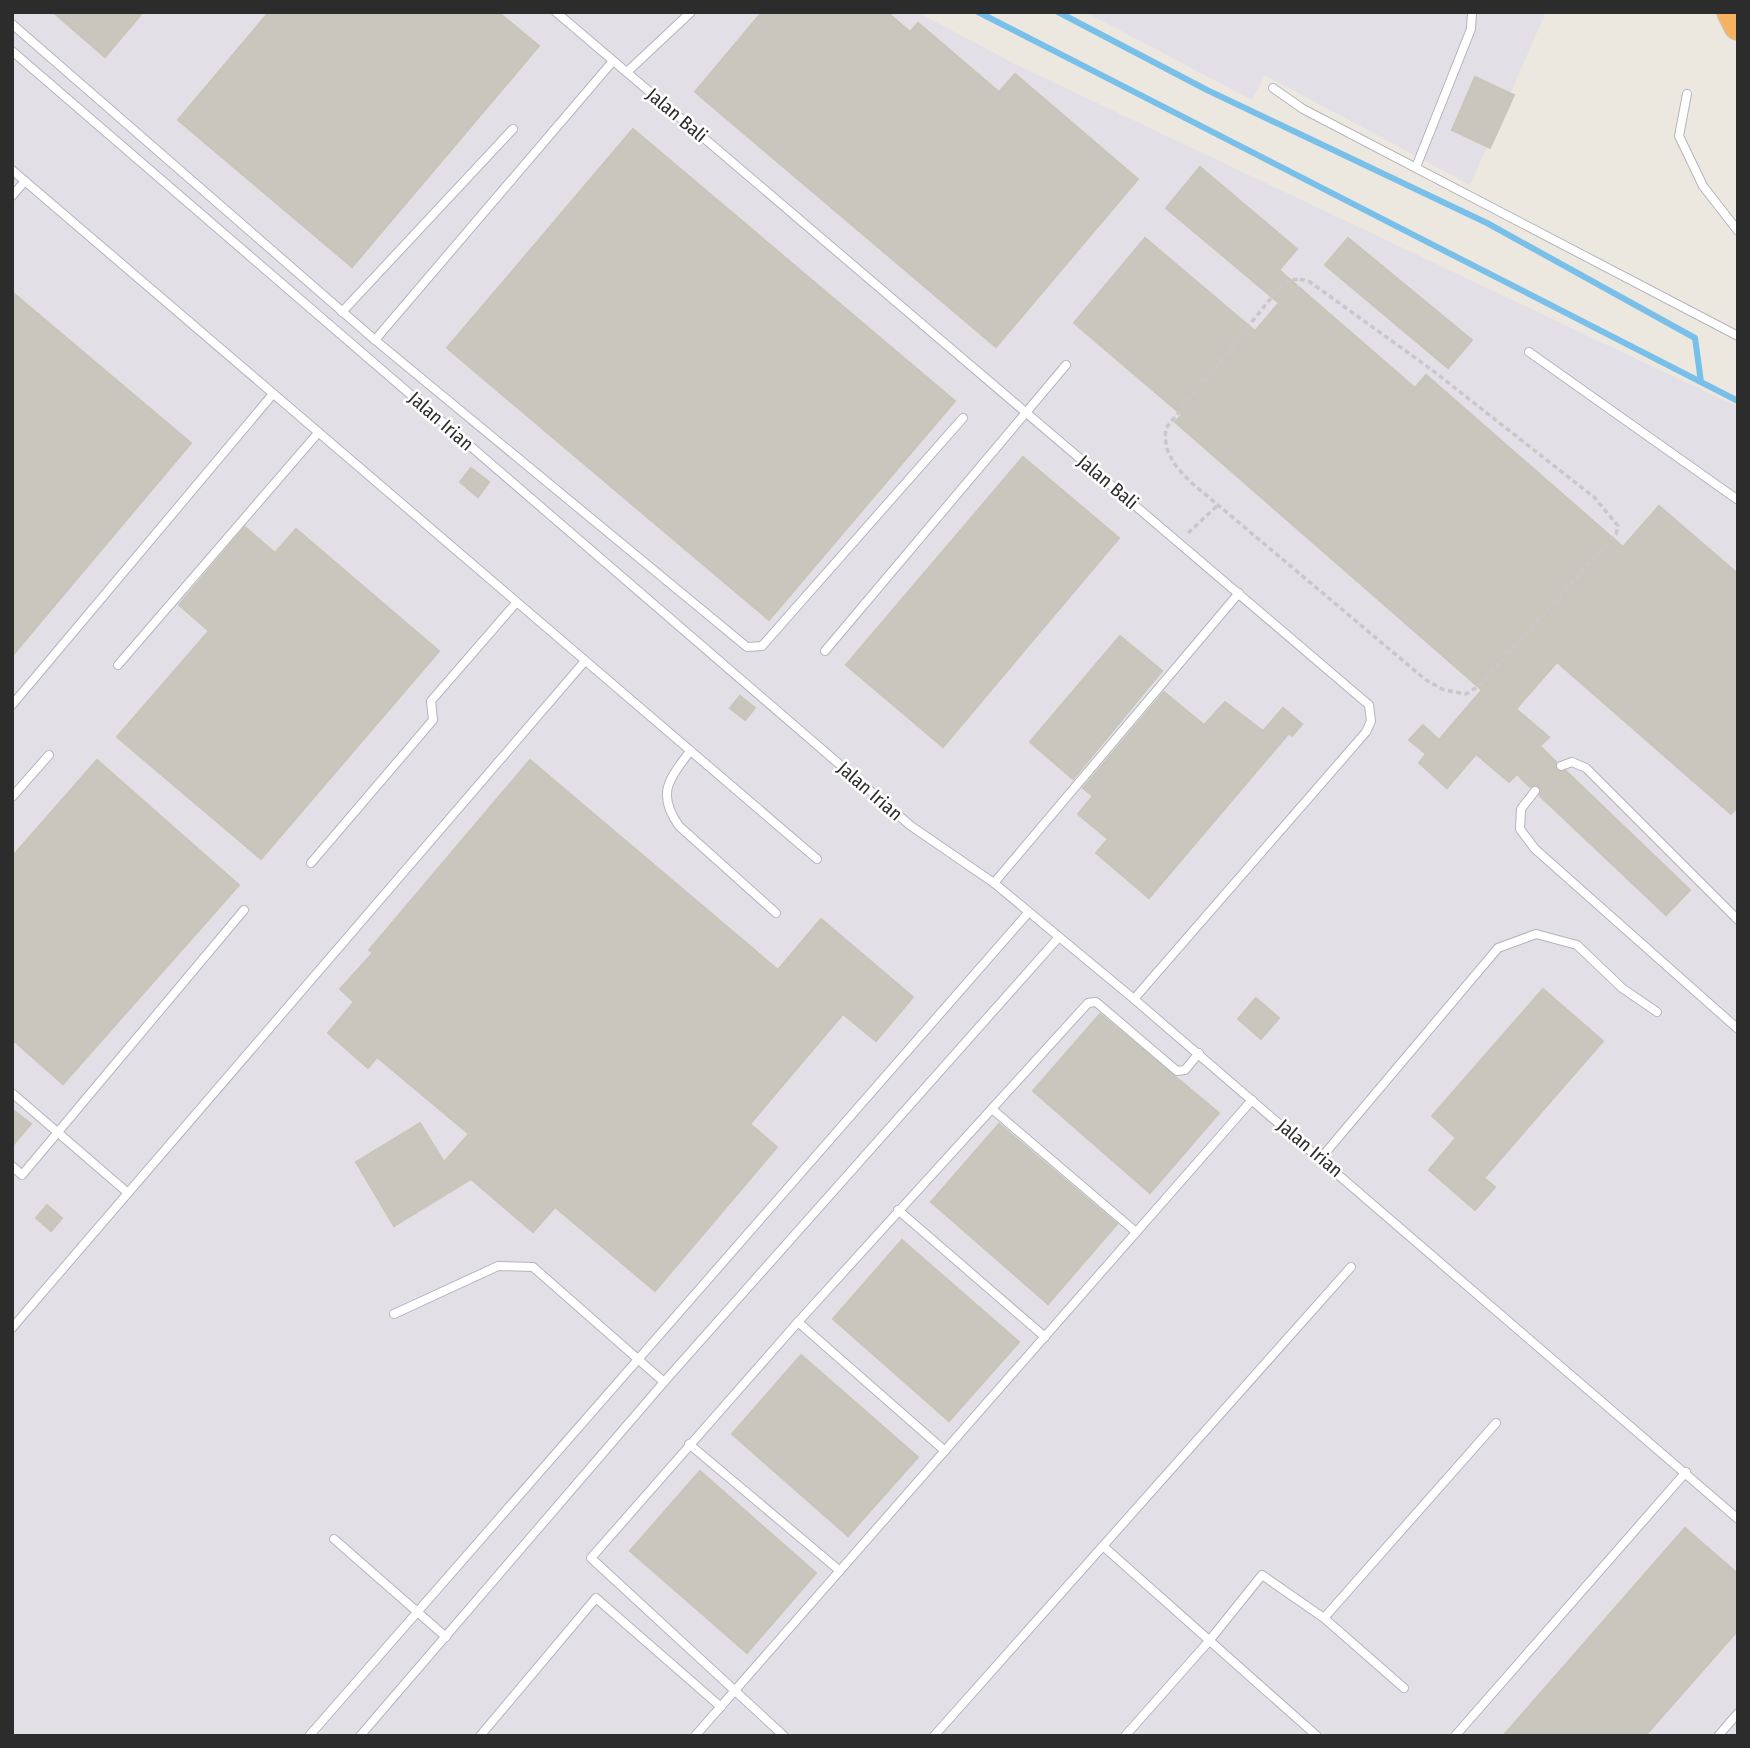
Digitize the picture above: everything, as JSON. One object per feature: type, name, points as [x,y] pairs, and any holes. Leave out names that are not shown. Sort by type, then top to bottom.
[{"type":"highway","points":[[1731,12],[1738,26]]},
{"type":"lane","name":"Jalan Bali","points":[[556,12],[1369,705],[1371,722],[1366,732],[1134,999]]},
{"type":"lane","points":[[627,72],[691,12]]},
{"type":"lane","points":[[1416,167],[1471,29],[1472,12]]},
{"type":"lane","points":[[12,24],[375,340],[747,647],[762,646],[963,418]]},
{"type":"lane","name":"Jalan Irian","points":[[12,51],[911,826],[994,883],[1199,1053],[1738,1519]]},
{"type":"lane","points":[[375,340],[613,61]]},
{"type":"lane","points":[[1273,88],[1303,108],[1738,336]]},
{"type":"lane","points":[[1686,94],[1679,136],[1703,186],[1738,231]]},
{"type":"lane","points":[[342,312],[513,129]]},
{"type":"lane","points":[[12,170],[817,859]]},
{"type":"lane","points":[[12,196],[25,181]]},
{"type":"lane","points":[[1529,352],[1738,500]]},
{"type":"lane","points":[[825,651],[1066,365]]},
{"type":"lane","points":[[12,705],[273,394]]},
{"type":"lane","points":[[118,665],[318,432]]},
{"type":"lane","points":[[994,883],[1239,593]]},
{"type":"lane","points":[[311,863],[433,720],[431,701],[516,603]]},
{"type":"lane","points":[[12,1328],[585,661]]},
{"type":"lane","points":[[690,751],[667,787],[665,799],[668,811],[679,826],[776,913]]},
{"type":"lane","points":[[12,797],[49,755]]},
{"type":"lane","points":[[1561,766],[1572,762],[1586,768],[1738,920]]},
{"type":"lane","points":[[1535,792],[1521,809],[1520,829],[1535,849],[1738,1029]]},
{"type":"lane","points":[[12,1166],[22,1175],[244,910]]},
{"type":"lane","points":[[309,1736],[1028,913]]},
{"type":"lane","points":[[1321,1158],[1498,948],[1536,934],[1577,946],[1622,988],[1657,1012]]},
{"type":"lane","points":[[360,1736],[664,1382],[1059,937]]},
{"type":"lane","points":[[784,1736],[591,1558],[898,1210],[1088,1003],[1096,1002],[1177,1070],[1185,1070],[1199,1053]]},
{"type":"lane","points":[[12,1093],[128,1193]]},
{"type":"lane","points":[[695,1736],[1252,1100]]},
{"type":"lane","points":[[992,1109],[1136,1232]]},
{"type":"lane","points":[[898,1210],[1045,1337]]},
{"type":"lane","points":[[394,1314],[498,1266],[533,1267],[664,1382]]},
{"type":"lane","points":[[934,1736],[1352,1267]]},
{"type":"lane","points":[[798,1322],[944,1451]]},
{"type":"lane","points":[[1324,1618],[1496,1423]]},
{"type":"lane","points":[[689,1444],[840,1571]]},
{"type":"lane","points":[[1455,1736],[1686,1472]]},
{"type":"lane","points":[[334,1539],[446,1637]]},
{"type":"lane","points":[[1103,1546],[1317,1736]]},
{"type":"lane","points":[[1125,1736],[1209,1641],[1262,1575],[1324,1618],[1404,1688]]},
{"type":"lane","points":[[480,1736],[596,1598],[721,1707]]},
{"type":"lane","points":[[1718,1736],[1738,1713]]},
{"type":"path","points":[[1300,279],[1310,282],[1432,370],[1595,498],[1612,514],[1618,526],[1616,534],[1479,686],[1466,694],[1456,694],[1426,680],[1217,505],[1185,477],[1168,456],[1164,438],[1166,428],[1280,287],[1291,280],[1300,279]]},
{"type":"path","points":[[1179,542],[1217,505]]},
{"type":"shaded area","points":[[12,12],[917,12],[1013,63],[1738,407],[1738,1736],[12,1736]]},
{"type":"shaded area","points":[[1085,12],[1546,12],[1470,185],[1265,75],[1252,100]]},
{"type":"building","points":[[53,12],[143,12],[105,57]]},
{"type":"building","points":[[269,12],[498,12],[539,46],[352,267],[178,120]]},
{"type":"building","points":[[762,12],[887,12],[910,32],[918,23],[999,92],[1015,74],[1138,179],[996,347],[695,92]]},
{"type":"building","points":[[1475,77],[1514,95],[1490,148],[1452,130]]},
{"type":"building","points":[[633,129],[955,401],[769,620],[447,348]]},
{"type":"building","points":[[1200,167],[1297,249],[1279,270],[1415,388],[1426,375],[1623,547],[1659,506],[1738,574],[1738,807],[1731,814],[1557,662],[1516,709],[1549,737],[1540,746],[1556,762],[1556,771],[1566,771],[1690,890],[1666,915],[1540,796],[1538,785],[1530,787],[1517,774],[1509,782],[1476,754],[1447,788],[1419,763],[1426,754],[1409,740],[1423,725],[1439,740],[1482,690],[1175,422],[1182,415],[1074,323],[1145,238],[1255,331],[1279,303],[1166,208]]},
{"type":"building","points":[[1348,238],[1472,340],[1448,368],[1325,265]]},
{"type":"building","points":[[12,292],[191,443],[12,656]]},
{"type":"building","points":[[1023,457],[1119,538],[943,747],[846,665]]},
{"type":"building","points":[[471,468],[489,482],[478,497],[460,482]]},
{"type":"building","points":[[245,527],[275,553],[296,529],[439,651],[261,859],[117,737],[209,631],[179,605]]},
{"type":"building","points":[[1120,636],[1162,671],[1073,779],[1030,742]]},
{"type":"building","points":[[1164,692],[1204,725],[1225,702],[1263,731],[1283,708],[1302,724],[1292,736],[1289,733],[1149,898],[1096,853],[1108,839],[1078,814],[1093,796],[1083,788]]},
{"type":"building","points":[[740,696],[755,708],[745,720],[730,708]]},
{"type":"building","points":[[97,760],[239,885],[63,1084],[12,1039],[12,857]]},
{"type":"building","points":[[530,760],[778,970],[821,919],[913,997],[876,1041],[843,1014],[750,1124],[777,1147],[655,1291],[555,1207],[533,1232],[471,1179],[394,1226],[356,1162],[420,1123],[444,1162],[469,1134],[377,1057],[368,1068],[328,1033],[354,1002],[340,989],[373,953],[369,950]]},
{"type":"building","points":[[1543,989],[1603,1041],[1484,1178],[1495,1187],[1475,1210],[1429,1170],[1456,1138],[1432,1116]]},
{"type":"building","points":[[1256,998],[1279,1018],[1261,1039],[1238,1019]]},
{"type":"building","points":[[1100,1014],[1219,1113],[1150,1193],[1033,1091]]},
{"type":"building","points":[[12,1109],[31,1124],[12,1146]]},
{"type":"building","points":[[999,1124],[1117,1224],[1048,1304],[931,1202]]},
{"type":"building","points":[[47,1205],[62,1218],[51,1231],[36,1218]]},
{"type":"building","points":[[902,1240],[1019,1342],[949,1421],[833,1319]]},
{"type":"building","points":[[801,1355],[918,1457],[848,1536],[732,1434]]},
{"type":"building","points":[[700,1471],[816,1573],[747,1653],[630,1551]]},
{"type":"building","points":[[1685,1528],[1738,1574],[1738,1630],[1645,1736],[1503,1736]]},
{"type":"waterway","points":[[978,12],[1738,401]]},
{"type":"waterway","points":[[1058,12],[1207,90],[1487,223],[1695,338],[1701,382]]}]
